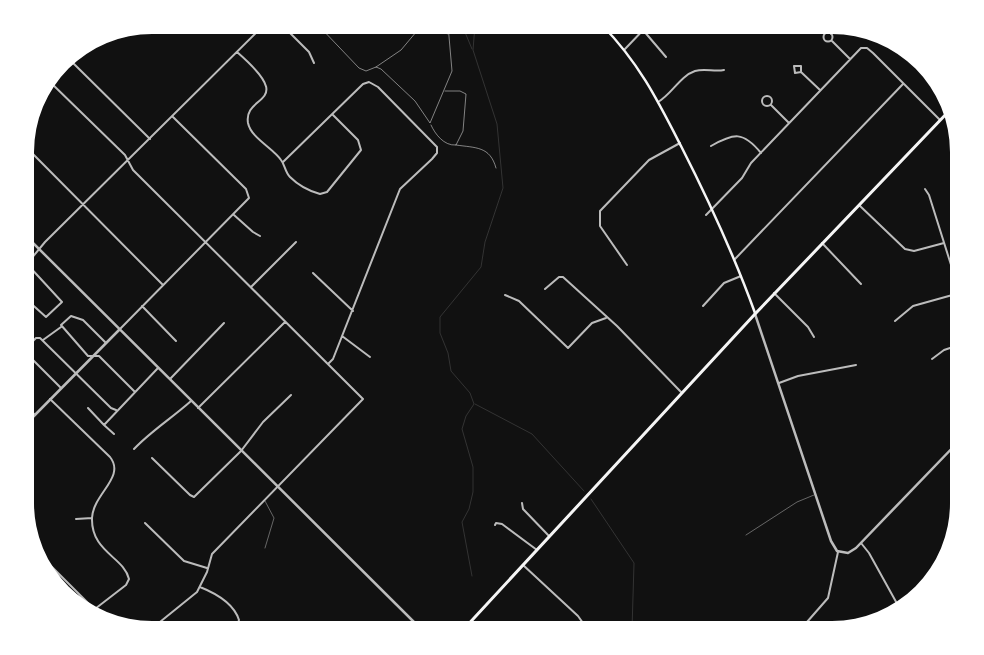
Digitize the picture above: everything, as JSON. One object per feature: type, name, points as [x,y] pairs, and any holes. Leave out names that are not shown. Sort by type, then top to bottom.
[{"type":"main road","points":[[610,34],[640,70],[680,143],[713,208],[735,259],[755,314]]},
{"type":"main road","points":[[471,621],[774,293],[945,115]]},
{"type":"street","points":[[34,256],[255,34]]},
{"type":"street","points":[[291,34],[309,52],[314,63]]},
{"type":"street","points":[[624,49],[639,34]]},
{"type":"street","points":[[646,34],[666,57]]},
{"type":"street","points":[[832,40],[827,42],[823,38],[825,34],[831,34],[832,40],[850,59]]},
{"type":"street","points":[[706,215],[742,178],[748,166],[760,153],[860,49],[865,48],[940,120]]},
{"type":"street","points":[[237,52],[263,77],[267,88],[264,97],[249,114],[250,127],[283,162],[288,174],[298,184],[323,194],[358,156],[361,149],[358,140],[333,115]]},
{"type":"street","points":[[74,63],[150,139]]},
{"type":"street","points":[[658,102],[670,95],[691,73],[705,69],[724,70]]},
{"type":"street","points":[[801,72],[820,90]]},
{"type":"street","points":[[283,162],[363,84],[369,82],[375,85],[401,110],[437,149],[432,159],[400,187],[342,336],[329,364]]},
{"type":"street","points":[[735,259],[903,84]]},
{"type":"street","points":[[54,86],[125,156],[133,170],[363,399],[361,404],[212,554],[200,587],[191,598],[162,621]]},
{"type":"street","points":[[771,105],[771,98],[764,98],[764,105],[771,105],[789,123]]},
{"type":"street","points":[[35,415],[247,202],[250,196],[240,182],[173,116]]},
{"type":"street","points":[[711,146],[731,136],[740,136],[746,138],[760,153]]},
{"type":"street","points":[[627,265],[600,226],[600,211],[649,160],[680,143]]},
{"type":"street","points":[[34,155],[163,285]]},
{"type":"street","points":[[925,189],[929,195],[950,264]]},
{"type":"street","points":[[859,205],[904,249],[914,251],[944,243]]},
{"type":"street","points":[[234,215],[252,232],[260,236]]},
{"type":"street","points":[[251,287],[296,242]]},
{"type":"street","points":[[822,243],[861,284]]},
{"type":"street","points":[[34,244],[413,621]]},
{"type":"street","points":[[34,272],[62,302],[46,317],[34,306]]},
{"type":"street","points":[[313,273],[352,310]]},
{"type":"street","points":[[703,306],[724,283],[741,276]]},
{"type":"street","points":[[545,289],[559,277],[565,279],[608,318],[682,392]]},
{"type":"street","points":[[774,293],[808,327],[814,336]]},
{"type":"street","points":[[505,295],[519,301],[569,348],[595,321],[608,318]]},
{"type":"street","points":[[895,321],[913,306],[950,296]]},
{"type":"street","points":[[142,306],[176,341]]},
{"type":"street","points":[[755,314],[833,547],[838,552],[848,553],[861,543],[950,450]]},
{"type":"street","points":[[43,340],[61,328],[71,316],[78,316],[106,343]]},
{"type":"street","points":[[198,408],[285,322]]},
{"type":"street","points":[[170,379],[224,323]]},
{"type":"street","points":[[61,328],[88,356],[99,356],[135,392]]},
{"type":"street","points":[[342,336],[370,357]]},
{"type":"street","points":[[34,340],[36,338],[43,340],[111,408],[116,410]]},
{"type":"street","points":[[932,359],[939,353],[950,349]]},
{"type":"street","points":[[34,361],[61,388]]},
{"type":"street","points":[[779,382],[798,376],[856,365]]},
{"type":"street","points":[[104,424],[158,368]]},
{"type":"street","points":[[152,458],[192,497],[241,451],[263,422],[291,395]]},
{"type":"street","points":[[50,399],[110,457],[115,468],[112,480],[96,501],[92,521],[98,541],[127,572],[129,578],[126,585],[96,607]]},
{"type":"street","points":[[134,449],[154,428],[170,420],[191,400]]},
{"type":"street","points":[[88,408],[114,434]]},
{"type":"street","points":[[522,503],[523,509],[549,536]]},
{"type":"street","points":[[76,519],[92,518]]},
{"type":"street","points":[[145,523],[184,561],[207,568]]},
{"type":"street","points":[[495,525],[496,523],[502,524],[537,550]]},
{"type":"street","points":[[861,543],[896,603]]},
{"type":"street","points":[[808,621],[828,598],[838,552]]},
{"type":"street","points":[[523,565],[582,621]]},
{"type":"street","points":[[54,569],[87,601]]},
{"type":"street","points":[[200,587],[224,602],[236,613],[238,621]]},
{"type":"lane","points":[[746,535],[797,502],[816,494]]},
{"type":"lane","points":[[264,500],[274,518],[265,548]]},
{"type":"path","points":[[328,34],[359,68],[369,71],[401,50],[414,34]]},
{"type":"path","points":[[430,123],[445,92],[446,83],[452,71],[448,35]]},
{"type":"path","points":[[376,67],[416,103],[436,134],[447,144],[486,151],[492,155],[496,168]]},
{"type":"path","points":[[445,92],[460,91],[466,94],[463,131],[456,145]]},
{"type":"waterway","points":[[466,34],[472,49]]},
{"type":"waterway","points":[[472,576],[462,522],[469,509],[473,492],[473,467],[462,429],[466,416],[474,404],[470,393],[451,371],[448,353],[440,333],[440,317],[481,267],[485,242],[503,188],[497,124],[473,50],[474,34]]},
{"type":"waterway","points":[[475,404],[532,434],[584,491]]},
{"type":"waterway","points":[[591,499],[634,563],[632,621]]}]
